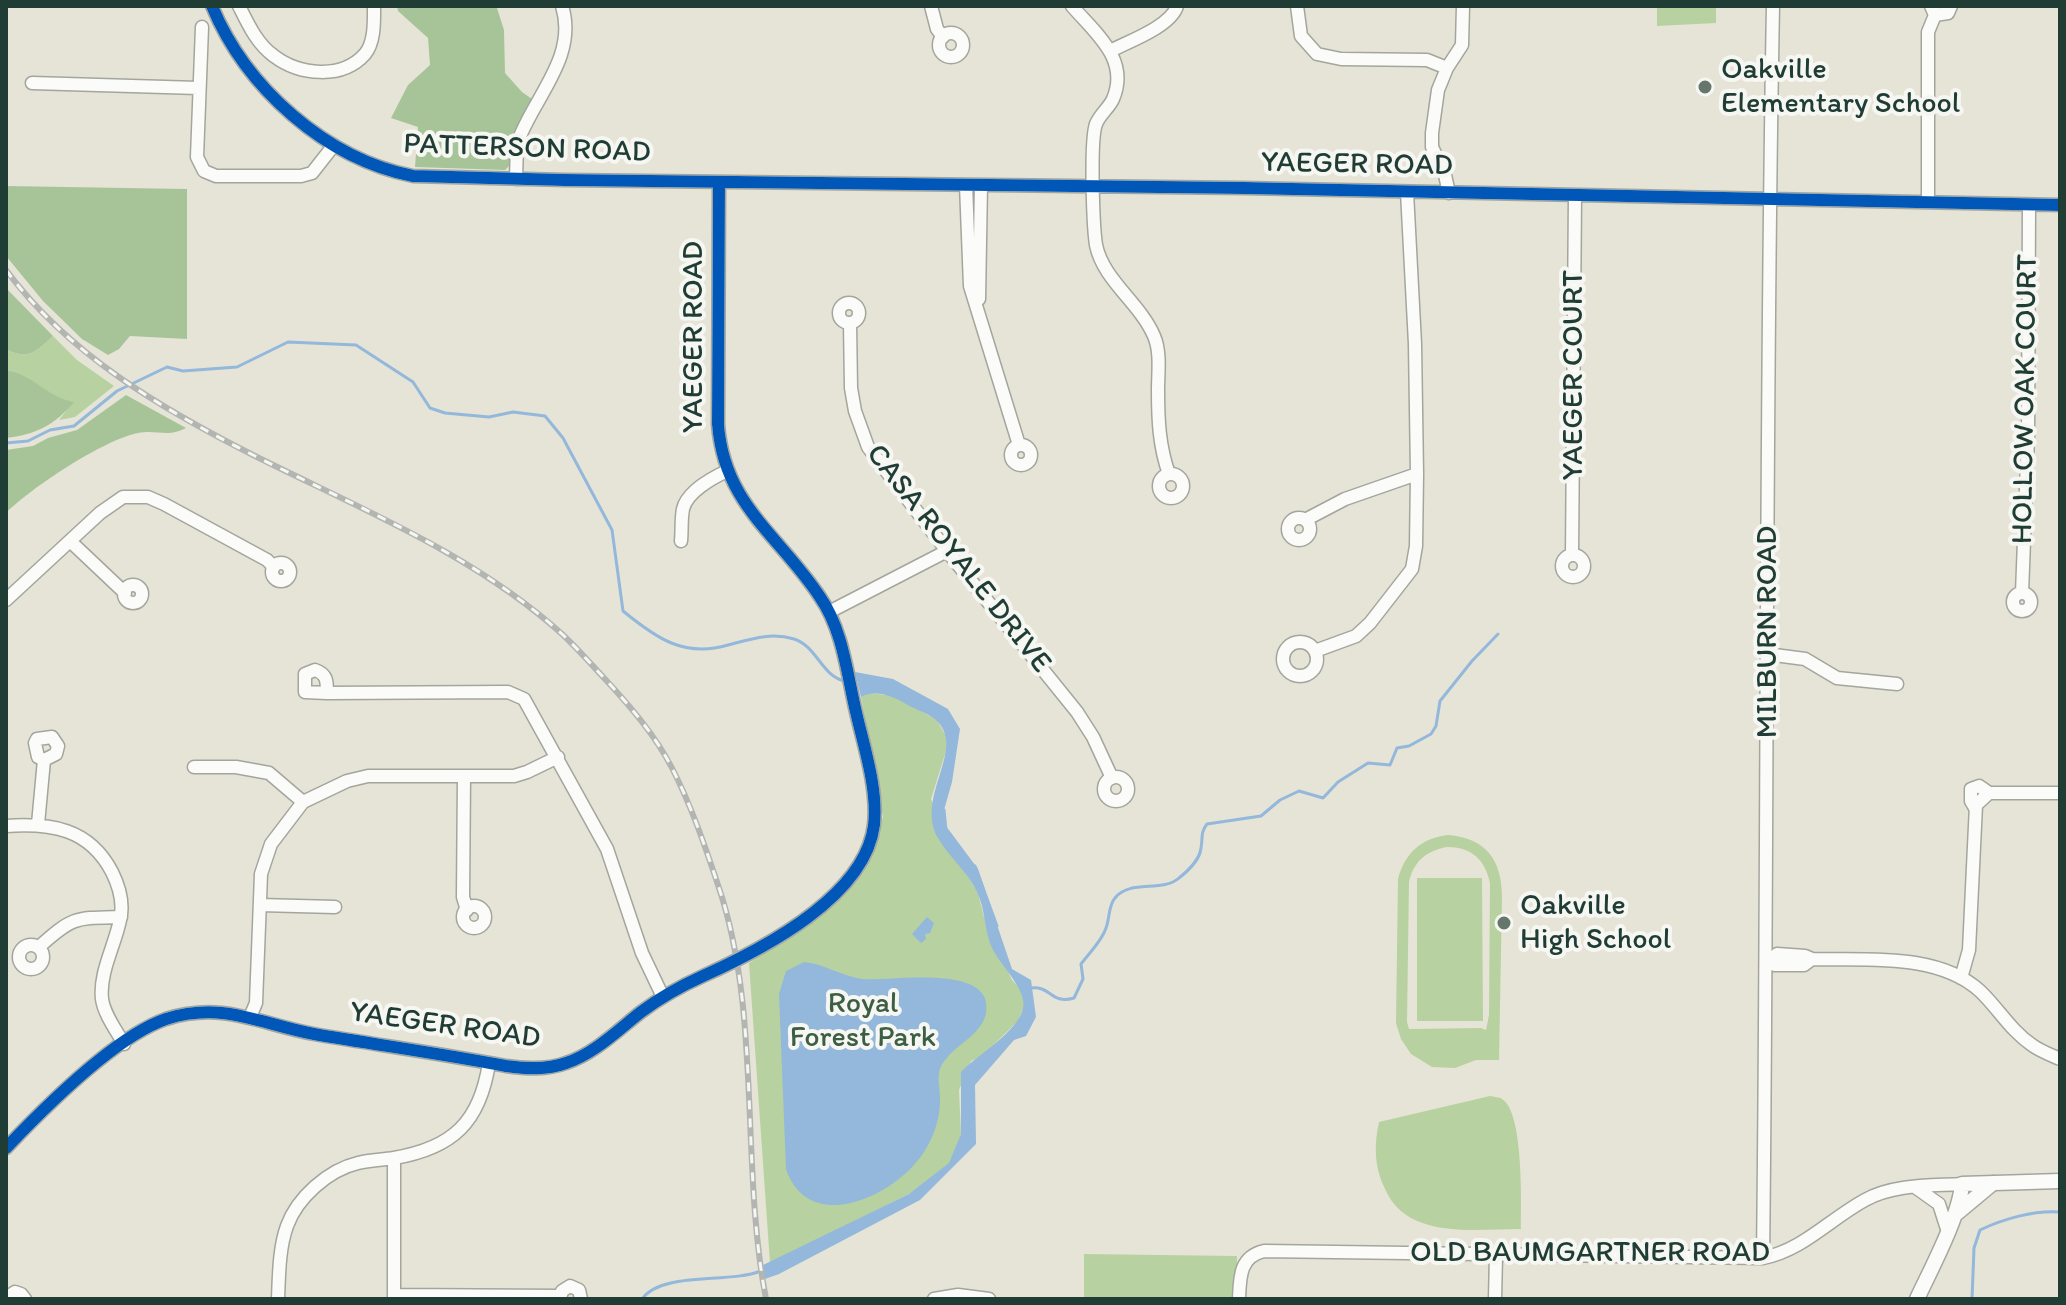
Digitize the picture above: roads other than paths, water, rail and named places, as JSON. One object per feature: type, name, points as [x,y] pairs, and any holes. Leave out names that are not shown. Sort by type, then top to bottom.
[{"type":"main road","points":[[1917,1299],[1962,1194],[1962,1184],[2060,1181]]},
{"type":"main road","points":[[1950,1223],[1994,1182]]},
{"type":"street","name":"PATTERSON ROAD","points":[[212,6],[232,44],[260,81],[306,125],[334,145],[372,164],[413,176],[719,182]]},
{"type":"street","points":[[239,6],[252,32],[272,55],[299,69],[328,72],[364,55],[370,44],[374,6]]},
{"type":"street","points":[[516,179],[517,144],[563,51],[566,34],[562,6]]},
{"type":"street","points":[[931,6],[937,29],[943,37]]},
{"type":"street","points":[[1072,6],[1112,50],[1119,79],[1113,101],[1096,123],[1092,146],[1096,244],[1102,263],[1145,319],[1158,346],[1159,430],[1169,474]]},
{"type":"street","points":[[1112,50],[1150,32],[1175,12],[1177,6]]},
{"type":"street","points":[[1297,6],[1301,36],[1317,54],[1341,59],[1427,60],[1447,68]]},
{"type":"street","points":[[1449,193],[1445,175],[1432,147],[1438,90],[1447,68],[1462,45],[1463,6]]},
{"type":"street","name":"MILBURN ROAD","points":[[1763,1258],[1769,960],[1767,654],[1773,6]]},
{"type":"street","points":[[1928,202],[1928,32],[1933,10],[1948,13],[1951,6]]},
{"type":"street","points":[[202,27],[197,157],[204,171],[216,176],[301,176],[312,173],[334,145]]},
{"type":"street","points":[[32,83],[198,88]]},
{"type":"street","name":"YAEGER ROAD","points":[[6,1148],[58,1096],[124,1044],[155,1024],[177,1016],[219,1012],[250,1017],[293,1030],[538,1069],[572,1061],[591,1051],[663,997],[773,939],[827,901],[854,873],[872,837],[874,804],[845,667],[829,612],[810,583],[752,514],[727,471],[718,424],[719,182],[1769,197],[2060,205]]},
{"type":"street","points":[[966,185],[970,286],[1019,445]]},
{"type":"street","points":[[978,310],[981,185]]},
{"type":"street","points":[[1315,651],[1356,636],[1370,623],[1412,569],[1416,546],[1417,474],[1415,344],[1407,192]]},
{"type":"street","name":"YAEGER COURT","points":[[1572,555],[1575,195]]},
{"type":"street","name":"HOLLOW OAK COURT","points":[[2022,593],[2028,436],[2029,205]]},
{"type":"street","name":"CASA ROYALE DRIVE","points":[[850,323],[851,388],[868,447],[1077,712],[1093,737],[1112,778]]},
{"type":"street","points":[[681,541],[683,508],[687,500],[703,485],[727,471]]},
{"type":"street","points":[[1305,520],[1345,499],[1417,474]]},
{"type":"street","points":[[6,600],[100,513],[123,497],[148,497],[267,560],[274,567]]},
{"type":"street","points":[[70,541],[125,593]]},
{"type":"street","points":[[829,612],[947,551]]},
{"type":"street","points":[[1767,654],[1805,659],[1837,678],[1897,684]]},
{"type":"street","points":[[327,693],[508,692],[524,699],[607,849],[642,953],[663,997]]},
{"type":"street","points":[[250,1017],[256,1003],[261,874],[271,844],[303,802],[347,781],[368,776],[520,775],[558,757]]},
{"type":"street","points":[[38,824],[44,760]]},
{"type":"street","points":[[194,767],[236,767],[269,773],[303,802]]},
{"type":"street","points":[[464,776],[463,897],[467,910]]},
{"type":"street","points":[[1961,978],[1971,935],[1975,808],[1989,793],[2060,793]]},
{"type":"street","points":[[6,826],[38,824],[69,831],[96,848],[110,868],[119,889],[121,917],[106,969],[102,999],[124,1044]]},
{"type":"street","points":[[260,905],[335,907]]},
{"type":"street","points":[[39,947],[64,924],[82,919],[121,917]]},
{"type":"street","points":[[1769,960],[1774,965],[1804,965],[1812,959],[1924,965],[1961,978],[1979,991],[2033,1046],[2060,1059]]},
{"type":"street","points":[[278,1299],[283,1242],[293,1212],[302,1200],[344,1167],[425,1151],[456,1135],[480,1102],[489,1063]]},
{"type":"street","points":[[394,1158],[394,1297],[560,1297],[564,1288],[573,1286],[579,1290],[581,1299]]},
{"type":"street","name":"OLD BAUMGARTNER ROAD","points":[[1239,1299],[1241,1271],[1249,1257],[1258,1252],[1763,1258],[1789,1251],[1866,1199],[1888,1191],[1962,1184]]},
{"type":"street","points":[[1915,1187],[1939,1204],[1950,1223]]},
{"type":"street","points":[[1495,1299],[1496,1255]]},
{"type":"street","points":[[6,1298],[15,1292],[25,1299]]},
{"type":"street","points":[[934,1299],[958,1295],[989,1299]]},
{"type":"water","points":[[855,672],[893,679],[948,709],[960,729],[952,782],[944,810],[946,826],[978,869],[1012,969],[1031,980],[1036,1017],[1026,1036],[1014,1040],[975,1085],[976,1144],[920,1200],[762,1280],[759,1267],[909,1194],[949,1163],[961,1134],[961,1072],[1006,1034],[1020,1017],[1023,1008],[1018,986],[990,943],[977,892],[942,845],[933,823],[932,807],[944,761],[945,734],[935,719],[895,698],[884,694],[861,697]]},
{"type":"water","points":[[927,917],[934,923],[921,943],[912,934]]},
{"type":"water","points":[[804,962],[862,979],[938,978],[958,981],[974,987],[984,997],[986,1013],[983,1022],[950,1054],[940,1069],[939,1111],[935,1128],[916,1162],[899,1179],[879,1192],[835,1205],[815,1202],[798,1190],[786,1169],[779,994],[786,971]]},
{"type":"waterway","points":[[6,443],[28,441],[50,430],[74,426],[117,391],[167,367],[183,371],[237,367],[288,342],[356,345],[413,382],[430,408],[445,413],[489,417],[513,412],[545,416],[563,438],[612,530],[623,611],[647,630],[671,643],[698,649],[769,636],[794,639],[808,648],[831,674],[845,681]]},
{"type":"waterway","points":[[1030,988],[1042,989],[1060,999],[1074,998],[1083,979],[1081,964],[1104,933],[1115,898],[1129,889],[1164,885],[1179,878],[1198,856],[1207,824],[1261,816],[1280,800],[1299,791],[1323,798],[1338,782],[1368,763],[1390,765],[1397,748],[1409,746],[1431,734],[1436,726],[1440,701],[1498,634]]},
{"type":"waterway","points":[[944,810],[946,830]]},
{"type":"waterway","points":[[975,866],[997,926]]},
{"type":"waterway","points":[[1972,1299],[1974,1248],[1980,1230],[2019,1216],[2060,1212]]},
{"type":"waterway","points":[[642,1299],[652,1290],[680,1281],[761,1271]]},
{"type":"railway","points":[[6,270],[58,328],[88,354],[152,399],[220,438],[415,535],[492,580],[579,650],[650,732],[672,768],[691,811],[732,934],[746,1037],[754,1196],[766,1299]]},
{"type":"place","name":"Oakville Elementary School","points":[[1705,87]]},
{"type":"place","name":"Oakville High School","points":[[1504,923]]},
{"type":"park label","name":"Royal Forest Park","points":[[863,1021]]}]
